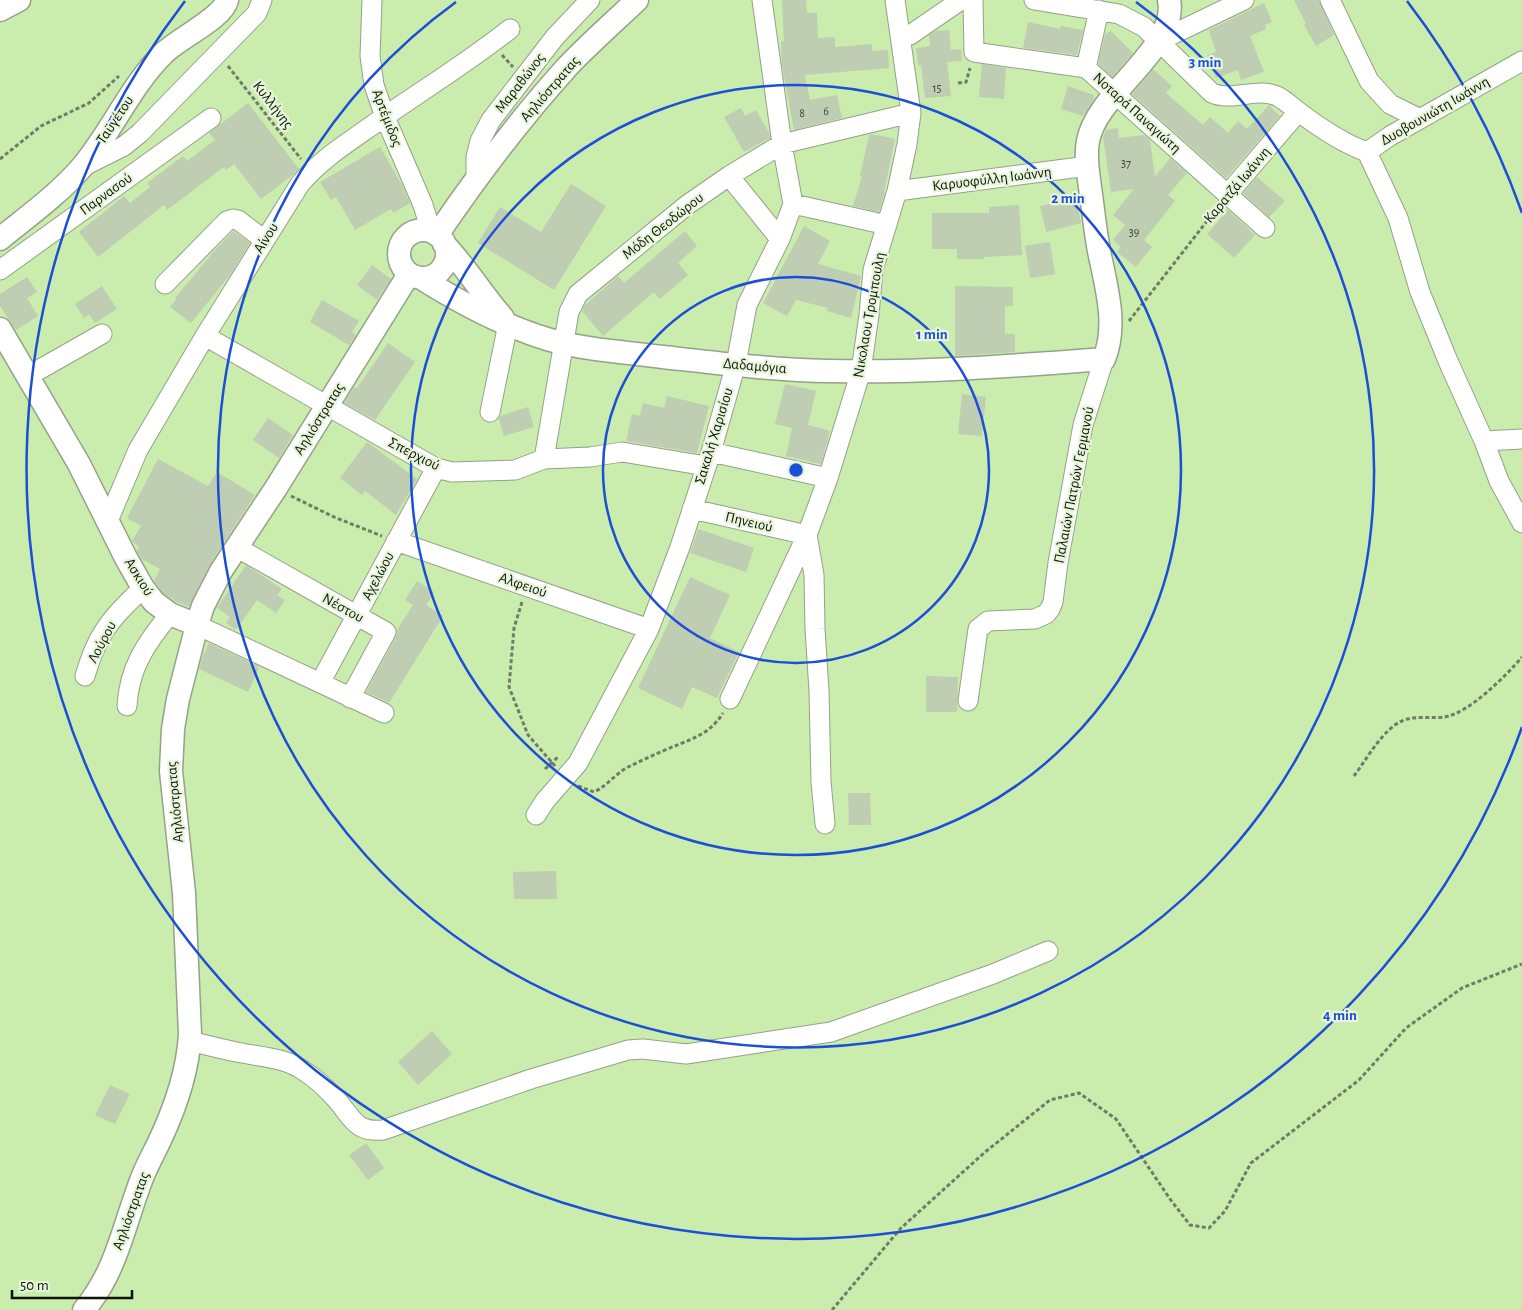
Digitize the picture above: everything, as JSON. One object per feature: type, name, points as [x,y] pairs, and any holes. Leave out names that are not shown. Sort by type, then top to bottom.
[{"type":"street","points":[[0,10],[19,0]]},
{"type":"street","name":"Ταϋγέτου","points":[[0,239],[50,199],[82,167],[151,68],[166,52],[215,16],[226,6],[227,0]]},
{"type":"street","points":[[82,167],[124,146],[140,133],[257,13],[262,0]]},
{"type":"street","name":"Αρτέμιδος","points":[[372,0],[370,56],[374,85],[385,117],[436,237]]},
{"type":"street","name":"Μαραθώνος","points":[[476,179],[476,156],[480,141],[491,120],[555,38],[590,0]]},
{"type":"street","name":"Αηλιόστρατας","points":[[436,237],[476,179],[569,66],[595,38],[637,0]]},
{"type":"street","points":[[762,0],[782,144],[793,204],[887,225]]},
{"type":"street","name":"Νικολαου Τρομπουλη","points":[[730,699],[807,535],[828,478],[861,371],[873,270],[897,191],[907,144],[911,113],[895,0]]},
{"type":"street","points":[[910,35],[961,0]]},
{"type":"street","name":"Νοταρά Παναγιώτη","points":[[973,0],[974,52],[1086,68],[1265,228]]},
{"type":"street","name":"Δυοβουνιώτη Ιωάννη","points":[[1034,0],[1120,14],[1144,27],[1212,93],[1222,97],[1263,93],[1278,96],[1298,112],[1343,142],[1367,152],[1420,119],[1522,61]]},
{"type":"street","name":"Παλαιών Πατρών Γερμανού","points":[[968,702],[978,629],[988,621],[1035,618],[1046,614],[1053,602],[1058,563],[1082,433],[1107,352],[1108,288],[1099,249],[1088,166],[1087,146],[1089,134],[1101,111],[1114,93],[1159,41],[1168,20],[1168,0]]},
{"type":"street","points":[[1159,41],[1244,0]]},
{"type":"street","points":[[1330,0],[1369,81],[1390,104],[1420,119]]},
{"type":"street","points":[[1086,68],[1099,10]]},
{"type":"street","name":"Αίνου","points":[[108,522],[138,450],[205,336],[295,191],[311,172],[342,146],[478,54],[510,29]]},
{"type":"street","name":"Καρατζά Ιωάννη","points":[[1227,195],[1298,112]]},
{"type":"street","name":"Μόδη Θεοδώρου","points":[[544,459],[569,312],[578,294],[687,205],[729,176],[782,144],[911,113]]},
{"type":"street","name":"Παρνασού","points":[[0,270],[211,118]]},
{"type":"street","points":[[1367,152],[1398,218],[1420,292],[1448,361],[1484,441],[1499,480],[1522,522]]},
{"type":"street","name":"Καρυοφύλλη Ιωάννη","points":[[897,191],[1088,166]]},
{"type":"street","points":[[729,176],[780,239]]},
{"type":"street","points":[[50,199],[65,223]]},
{"type":"street","name":"Σακαλή Χαρισίου","points":[[536,815],[545,801],[578,763],[649,629],[666,587],[708,459],[736,364],[747,305],[780,239],[793,204]]},
{"type":"street","points":[[165,284],[227,221],[238,220],[264,240]]},
{"type":"street","points":[[436,237],[446,252],[446,260],[437,274],[415,276],[403,269],[398,253],[404,238],[419,230],[436,237],[460,260],[488,301],[508,324],[490,412]]},
{"type":"street","name":"Αηλιόστρατας","points":[[84,1310],[106,1279],[143,1174],[176,1104],[182,1085],[189,1041],[184,893],[170,771],[173,729],[178,698],[203,606],[236,547],[276,488],[327,406],[415,276]]},
{"type":"street","name":"Δαδαμόγια","points":[[415,276],[508,324],[535,335],[564,344],[608,351],[780,368],[861,371],[967,369],[1107,352]]},
{"type":"street","name":"Ασκιού","points":[[0,329],[79,464],[126,558],[143,588],[154,602],[170,614],[384,713]]},
{"type":"street","points":[[28,376],[102,334]]},
{"type":"street","name":"Σπερχιού","points":[[205,336],[436,468],[452,472],[515,470],[544,459],[590,457],[622,452],[708,459],[828,478]]},
{"type":"street","points":[[1484,441],[1522,439]]},
{"type":"street","name":"Αχελώου","points":[[320,683],[436,468]]},
{"type":"street","name":"Πηνειού","points":[[692,508],[807,535]]},
{"type":"street","points":[[807,535],[814,575],[821,782],[825,824]]},
{"type":"street","name":"Αλφειού","points":[[396,542],[649,629]]},
{"type":"street","name":"Νέστου","points":[[236,547],[386,632],[350,698]]},
{"type":"street","name":"Λούρου","points":[[85,676],[96,646],[105,630],[120,610],[143,588]]},
{"type":"street","points":[[127,706],[131,676],[154,635],[170,614]]},
{"type":"street","points":[[189,1041],[283,1061],[304,1070],[336,1099],[354,1123],[372,1131],[383,1130],[531,1079],[628,1050],[643,1049],[686,1054],[830,1032],[993,974],[1048,951]]},
{"type":"path","points":[[491,44],[524,78]]},
{"type":"path","name":"Κυλλήνης","points":[[218,53],[311,172]]},
{"type":"path","points":[[0,160],[41,126],[89,103],[125,71]]},
{"type":"path","name":"Καρατζά Ιωάννη","points":[[1107,352],[1176,259],[1227,195]]},
{"type":"path","points":[[276,488],[334,517],[396,542]]},
{"type":"path","points":[[526,586],[514,628],[510,687],[528,735],[566,776],[581,788],[594,792],[604,788],[612,779],[629,767],[710,730],[730,699]]},
{"type":"path","points":[[1354,776],[1388,730],[1402,721],[1430,717],[1444,718],[1460,711],[1484,695],[1522,657]]},
{"type":"path","points":[[832,1310],[901,1228],[984,1154],[1050,1100],[1079,1093],[1116,1119],[1170,1199],[1190,1225],[1209,1228],[1225,1211],[1251,1164],[1359,1080],[1406,1028],[1462,988],[1522,964]]},
{"type":"green space","points":[[0,0],[1522,0],[1522,1310],[0,1310]]},
{"type":"building","points":[[782,0],[806,0],[807,13],[817,13],[818,38],[835,37],[835,47],[872,44],[872,51],[888,50],[889,68],[805,75],[810,100],[837,95],[842,118],[794,130],[782,65],[781,41],[784,41]]},
{"type":"building","points":[[1294,0],[1319,0],[1334,35],[1316,46],[1304,25],[1306,24]]},
{"type":"building","points":[[1264,3],[1272,22],[1265,25],[1266,29],[1250,36],[1264,72],[1241,80],[1238,70],[1216,78],[1207,55],[1216,52],[1209,30]]},
{"type":"building","points":[[1028,22],[1060,29],[1061,26],[1083,30],[1077,55],[1023,48]]},
{"type":"building","points":[[949,30],[951,50],[961,49],[962,61],[947,62],[951,96],[925,98],[921,65],[918,65],[916,48],[930,46],[929,35],[936,31]]},
{"type":"building","points":[[1111,31],[1133,53],[1112,77],[1098,64],[1105,34]]},
{"type":"building","points":[[982,64],[1006,68],[1004,99],[979,97]]},
{"type":"building","points":[[1153,69],[1172,86],[1166,93],[1203,125],[1210,117],[1228,133],[1238,121],[1247,129],[1269,105],[1280,116],[1226,178],[1132,94]]},
{"type":"building","points":[[1068,86],[1094,95],[1092,103],[1083,116],[1061,109]]},
{"type":"building","points":[[248,103],[299,169],[261,199],[234,164],[226,170],[224,167],[167,210],[164,205],[98,257],[79,232],[124,196],[130,203],[150,187],[147,183],[183,156],[187,161],[215,140],[209,133]]},
{"type":"building","points":[[741,108],[745,116],[756,110],[770,138],[744,152],[724,117]]},
{"type":"building","points":[[1118,128],[1119,138],[1144,135],[1150,140],[1155,177],[1170,158],[1187,173],[1168,195],[1175,201],[1144,240],[1152,247],[1136,267],[1117,252],[1121,247],[1113,240],[1125,225],[1113,215],[1134,189],[1111,192],[1103,137],[1106,130]]},
{"type":"building","points":[[869,135],[895,139],[885,192],[879,212],[853,206],[862,176],[860,176]]},
{"type":"building","points":[[380,147],[410,203],[393,213],[391,209],[355,230],[336,197],[331,200],[320,182]]},
{"type":"building","points":[[1257,177],[1285,201],[1269,217],[1243,193]]},
{"type":"building","points":[[571,184],[606,206],[554,290],[478,243],[500,207],[541,232]]},
{"type":"building","points":[[1076,198],[1081,223],[1046,232],[1040,206]]},
{"type":"building","points":[[1019,205],[1022,255],[984,257],[984,259],[957,259],[957,249],[932,249],[932,213],[989,213],[989,207]]},
{"type":"building","points":[[1228,210],[1255,235],[1234,258],[1207,234]]},
{"type":"building","points":[[804,226],[830,241],[818,264],[861,276],[851,318],[827,311],[828,308],[796,300],[787,316],[763,303]]},
{"type":"building","points":[[233,231],[250,243],[230,275],[191,323],[170,307],[175,298]]},
{"type":"building","points":[[685,231],[697,246],[678,263],[688,275],[660,299],[654,292],[603,336],[582,311],[585,305],[618,276],[624,283]]},
{"type":"building","points":[[1050,242],[1055,274],[1030,278],[1025,246]]},
{"type":"building","points":[[372,265],[391,279],[377,300],[357,285]]},
{"type":"building","points":[[27,277],[37,292],[27,298],[38,316],[16,330],[0,306],[0,294]]},
{"type":"building","points":[[102,286],[117,309],[95,323],[89,314],[84,318],[75,304]]},
{"type":"building","points":[[955,286],[1013,287],[1013,306],[1005,306],[1005,334],[1015,334],[1015,352],[955,356]]},
{"type":"building","points":[[322,300],[359,321],[352,332],[356,335],[349,345],[310,322]]},
{"type":"building","points":[[388,343],[415,362],[375,420],[344,403],[354,387],[357,388]]},
{"type":"building","points":[[785,384],[816,391],[808,425],[830,431],[821,464],[786,456],[792,428],[775,424]]},
{"type":"building","points":[[962,394],[986,397],[982,436],[958,434]]},
{"type":"building","points":[[667,396],[709,406],[697,453],[626,441],[632,414],[640,416],[643,403],[664,408]]},
{"type":"building","points":[[528,407],[534,427],[504,436],[499,419],[500,416]]},
{"type":"building","points":[[268,418],[293,435],[279,458],[253,440]]},
{"type":"building","points":[[367,442],[417,479],[396,515],[365,491],[362,495],[340,478]]},
{"type":"building","points":[[158,459],[208,486],[217,472],[255,495],[210,564],[189,607],[163,593],[154,581],[160,569],[142,559],[137,551],[139,547],[132,541],[141,526],[127,518]]},
{"type":"building","points":[[698,529],[754,548],[746,572],[690,553]]},
{"type":"building","points":[[246,565],[282,589],[277,595],[285,600],[276,613],[257,600],[236,630],[226,623],[230,617],[217,608]]},
{"type":"building","points":[[690,577],[730,595],[710,638],[739,652],[717,698],[692,687],[682,709],[638,688]]},
{"type":"building","points":[[417,581],[434,592],[426,605],[443,616],[389,703],[366,692],[396,637],[397,630],[413,605],[405,600]]},
{"type":"building","points":[[209,643],[258,666],[248,692],[199,669]]},
{"type":"building","points":[[926,676],[958,677],[957,712],[926,712]]},
{"type":"building","points":[[848,793],[870,793],[871,825],[849,825]]},
{"type":"building","points":[[556,871],[557,899],[514,899],[513,872]]},
{"type":"building","points":[[432,1031],[452,1054],[418,1085],[398,1062]]},
{"type":"building","points":[[110,1085],[130,1094],[115,1124],[95,1115]]},
{"type":"building","points":[[366,1143],[384,1168],[368,1180],[349,1155]]}]
